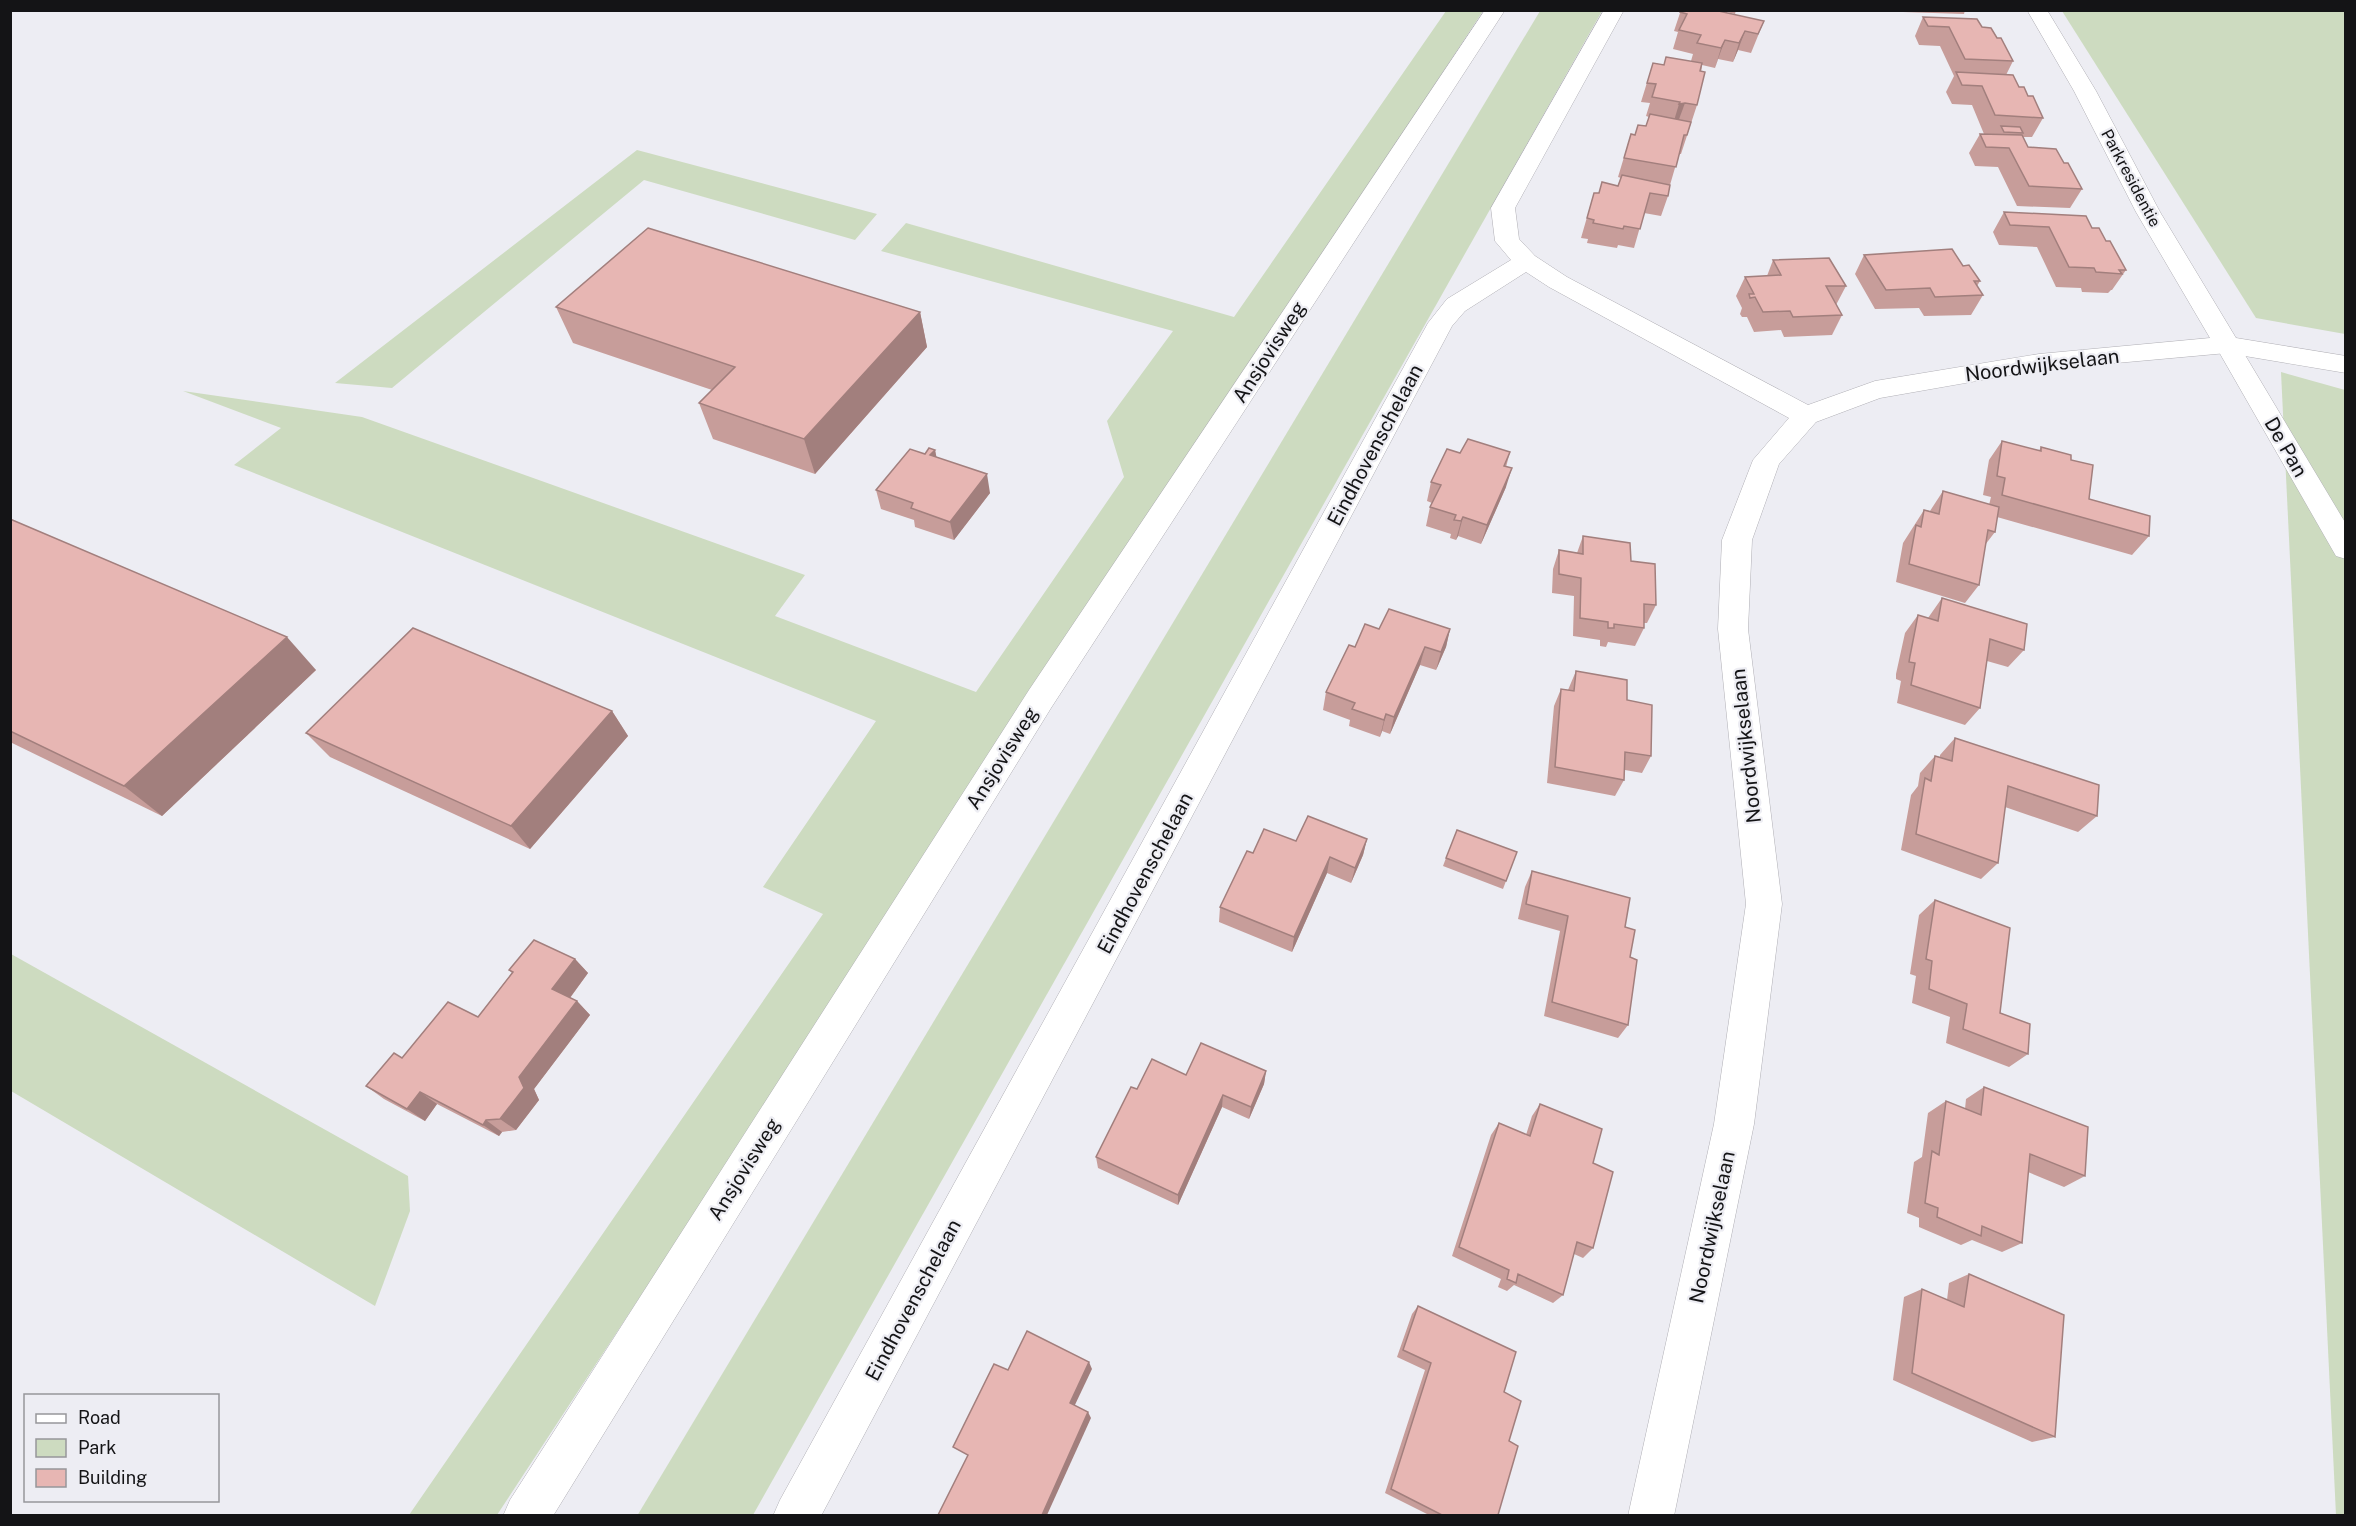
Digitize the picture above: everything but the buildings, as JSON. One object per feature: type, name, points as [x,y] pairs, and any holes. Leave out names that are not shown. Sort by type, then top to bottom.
[{"type":"street","name":"Ansjovisweg","points":[[526,1515],[1040,699],[1495,10]]},
{"type":"street","points":[[1614,10],[1503,208],[1507,241],[1526,261],[1568,288],[1806,416]]},
{"type":"street","name":"Parkresidentie","points":[[2037,10],[2085,91],[2148,212],[2228,345]]},
{"type":"street","name":"Eindhovenschelaan","points":[[796,1515],[1441,323],[1456,305],[1526,261]]},
{"type":"street","name":"Noordwijkselaan","points":[[1651,1515],[1734,1124],[1764,904],[1733,629],[1737,540],[1767,460],[1806,416],[1875,390],[2039,362],[2228,345],[2346,365]]},
{"type":"lane","name":"De Pan","points":[[2228,345],[2346,549]]},
{"type":"green space","points":[[2340,10],[2346,12],[2345,334],[2256,318],[2062,11]]},
{"type":"green space","points":[[1446,11],[1483,11],[497,1515],[409,1515],[823,914],[763,887],[876,721],[234,465],[281,428],[183,391],[362,417],[805,575],[775,616],[976,692],[1124,477],[1107,421],[1173,331],[881,251],[906,223],[1234,317]]},
{"type":"green space","points":[[1540,11],[1602,11],[753,1515],[637,1516]]},
{"type":"green space","points":[[637,150],[877,214],[855,240],[644,180],[392,388],[335,383]]},
{"type":"green space","points":[[2281,372],[2345,390],[2345,1515],[2336,1515]]},
{"type":"green space","points":[[11,954],[408,1176],[410,1211],[375,1306],[11,1091]]}]
